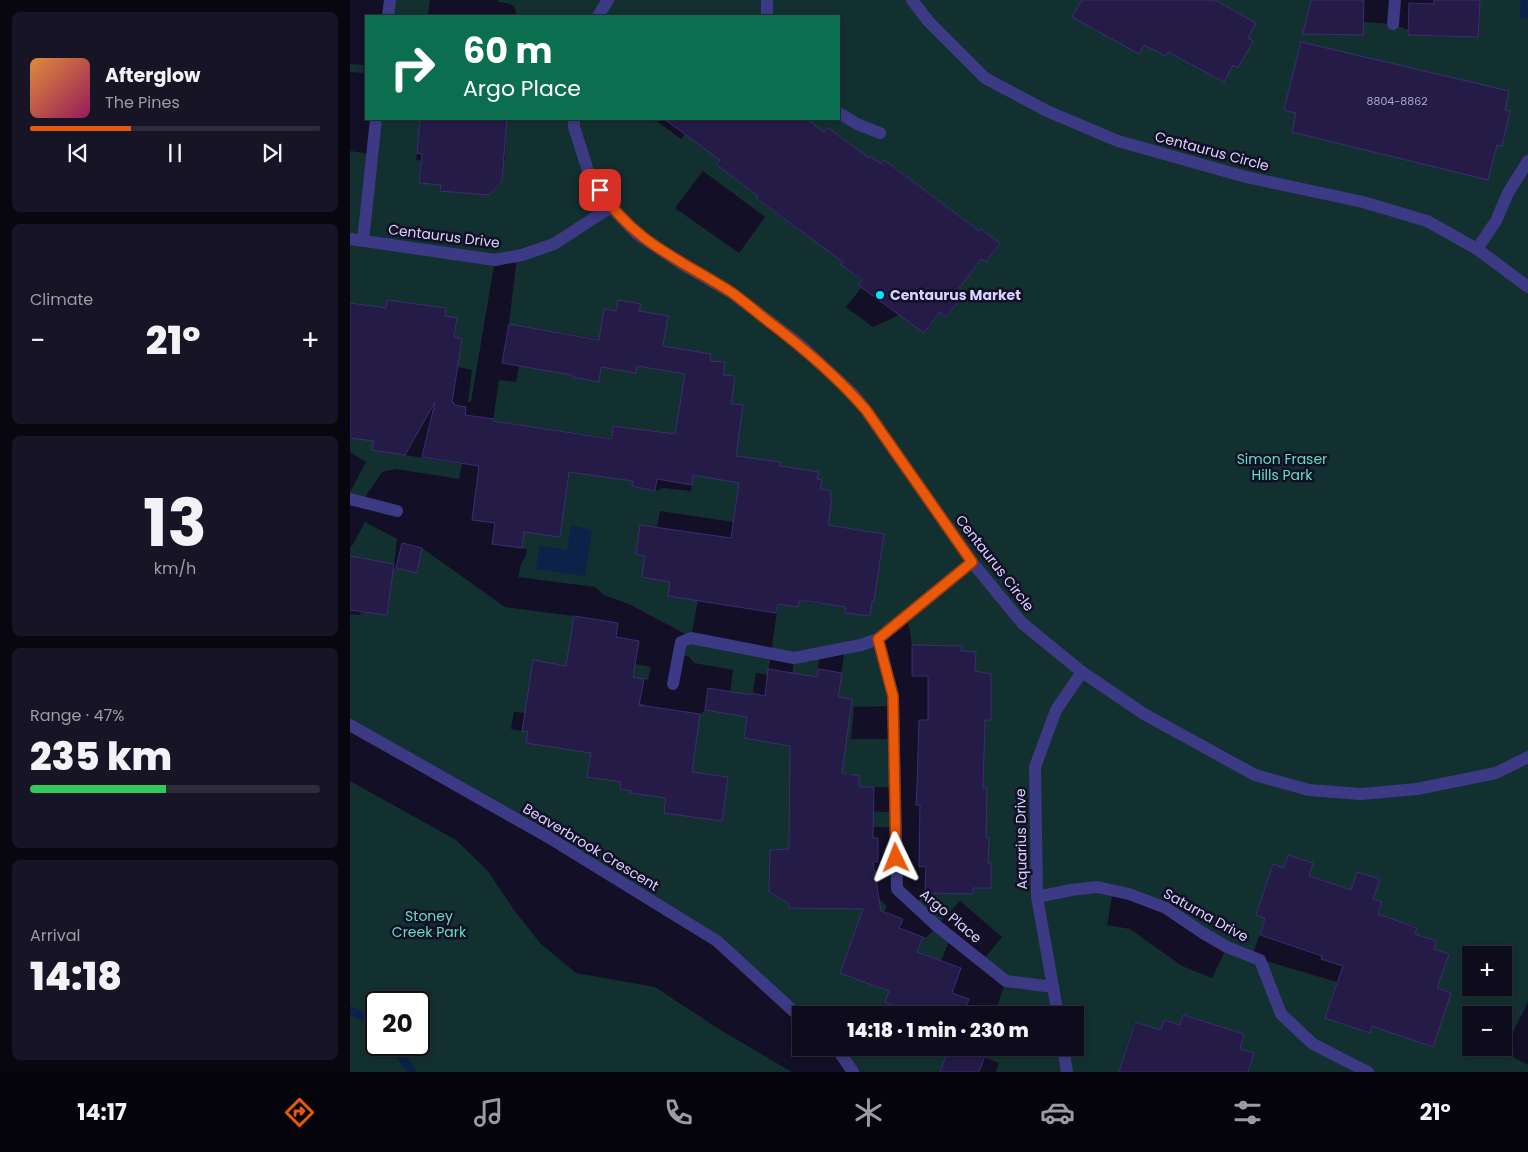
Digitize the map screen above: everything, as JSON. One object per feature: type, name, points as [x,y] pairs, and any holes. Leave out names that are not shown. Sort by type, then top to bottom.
[{"type":"street","points":[[388,15],[390,0]]},
{"type":"street","points":[[599,15],[608,0]]},
{"type":"street","points":[[767,0],[767,15]]},
{"type":"street","name":"Centaurus Circle","points":[[912,0],[929,22],[985,78],[1046,111],[1118,141],[1246,177],[1363,202],[1427,221],[1477,249],[1528,287]]},
{"type":"street","points":[[1394,24],[1395,0]]},
{"type":"street","points":[[840,114],[857,124],[880,133]]},
{"type":"street","points":[[356,240],[376,120]]},
{"type":"street","name":"Centaurus Circle","points":[[574,120],[574,127],[589,174],[610,207],[637,234],[682,264],[732,293],[798,343],[852,394],[866,410],[972,562],[1022,623],[1082,672],[1144,714],[1255,774],[1309,790],[1361,794],[1417,789],[1496,773],[1528,757]]},
{"type":"street","points":[[1477,249],[1496,221],[1508,193],[1528,161]]},
{"type":"street","name":"Centaurus Drive","points":[[356,240],[495,260],[522,255],[554,244],[610,207]]},
{"type":"street","points":[[350,499],[397,512]]},
{"type":"street","points":[[673,684],[681,642],[691,638],[794,658],[861,645],[878,639],[972,562]]},
{"type":"street","name":"Argo Place","points":[[878,639],[893,696],[897,889],[937,926],[1006,980],[1053,987]]},
{"type":"street","name":"Aquarius Drive","points":[[1056,1006],[1037,897],[1035,768],[1056,710],[1082,672]]},
{"type":"street","name":"Beaverbrook Crescent","points":[[350,724],[548,837],[717,941],[792,1010]]},
{"type":"street","name":"Saturna Drive","points":[[1037,897],[1097,887],[1128,894],[1166,908],[1202,933],[1227,947],[1260,960],[1282,1014],[1312,1044],[1368,1072]]},
{"type":"street","points":[[842,1056],[853,1072]]},
{"type":"street","points":[[1064,1056],[1067,1072]]},
{"type":"green space","points":[[390,0],[430,0],[428,15],[388,15]]},
{"type":"green space","name":"Simon Fraser Hills Park","points":[[499,0],[1319,0],[1318,19],[1393,24],[1408,30],[1433,31],[1434,36],[1478,37],[1480,0],[1528,0],[1528,1002],[1512,1034],[1512,1006],[1462,1006],[1462,1056],[1511,1056],[1528,1065],[1528,1072],[1248,1072],[1254,1053],[1240,1049],[1244,1034],[1184,1015],[1180,1025],[1164,1020],[1161,1030],[1134,1022],[1119,1071],[1121,1072],[996,1072],[999,1063],[984,1056],[1084,1056],[1084,1006],[997,1006],[1006,981],[982,961],[1002,937],[960,901],[937,926],[914,905],[925,893],[972,894],[973,888],[991,888],[991,863],[988,863],[989,838],[986,838],[987,789],[968,788],[984,720],[991,720],[990,674],[975,673],[976,652],[961,651],[962,647],[912,645],[907,615],[878,639],[893,706],[854,707],[851,739],[893,739],[894,787],[859,787],[859,776],[851,776],[850,773],[790,773],[789,849],[770,850],[769,892],[788,903],[789,908],[838,908],[850,811],[895,812],[895,827],[853,827],[853,871],[878,871],[878,877],[852,881],[856,903],[879,899],[887,906],[884,912],[856,928],[840,973],[880,988],[890,989],[908,1006],[792,1007],[717,941],[350,726],[350,614],[360,615],[361,612],[387,615],[393,568],[417,572],[422,548],[505,607],[574,616],[566,666],[533,661],[525,713],[514,712],[511,729],[528,732],[526,743],[635,664],[651,667],[648,680],[621,675],[617,700],[644,704],[639,729],[696,738],[700,714],[705,710],[728,713],[733,670],[694,663],[689,657],[678,653],[691,637],[629,604],[604,595],[595,587],[518,577],[527,549],[492,544],[495,523],[472,520],[477,482],[483,460],[606,477],[634,471],[632,486],[655,491],[663,488],[691,491],[693,475],[719,479],[736,454],[743,406],[731,404],[735,377],[723,375],[725,363],[710,361],[711,354],[690,351],[674,443],[660,432],[614,426],[611,438],[493,421],[499,380],[516,382],[519,366],[572,375],[572,377],[599,382],[605,349],[637,366],[656,369],[658,360],[661,360],[668,316],[639,311],[640,304],[618,300],[616,311],[604,309],[600,339],[509,324],[517,256],[495,260],[471,402],[468,402],[472,370],[458,367],[454,337],[457,318],[445,316],[446,308],[387,300],[386,310],[350,303],[350,151],[372,154],[376,120],[419,120],[419,127],[421,128],[416,160],[424,161],[420,167],[419,183],[441,185],[440,191],[477,187],[496,189],[502,181],[503,168],[496,168],[498,160],[505,160],[507,120],[649,120],[652,122],[655,120],[681,139],[685,134],[720,160],[717,165],[743,184],[762,191],[757,199],[843,262],[841,265],[862,281],[862,287],[846,307],[873,327],[899,315],[925,333],[940,312],[947,317],[962,296],[956,292],[981,259],[986,262],[1000,244],[981,229],[978,233],[901,180],[905,175],[884,160],[881,164],[870,157],[866,162],[853,147],[828,128],[824,132],[796,120],[840,120],[840,15],[516,15],[515,8],[511,4],[497,2]],"holes":[[[703,171],[765,217],[739,253],[675,208]],[[744,457],[780,462],[780,466],[819,472],[817,479],[822,480],[820,489],[831,491],[830,498],[832,498],[828,525],[884,534],[870,616],[846,613],[846,607],[799,601],[798,607],[778,604],[771,653],[691,638],[698,600],[670,581],[642,577],[645,556],[636,554],[640,525],[657,527],[660,511],[733,522]],[[845,648],[838,697],[852,700],[845,746],[785,743],[784,745],[745,738],[751,693],[753,693],[756,673],[768,675],[771,653],[794,658],[792,679],[814,694],[820,653]],[[590,757],[728,777],[722,821],[665,813],[667,796],[658,797],[631,793],[631,791],[620,789],[621,782],[587,777]],[[1288,855],[1309,876],[1351,890],[1357,872],[1380,879],[1373,899],[1382,903],[1369,943],[1390,967],[1404,923],[1417,927],[1415,934],[1436,941],[1434,949],[1448,954],[1437,988],[1451,993],[1433,1046],[1379,1005],[1370,1033],[1325,1018],[1337,982],[1252,957],[1265,918],[1256,915],[1273,865],[1284,868]],[[1113,891],[1166,908],[1227,947],[1212,978],[1182,966],[1130,929],[1107,925]]]},
{"type":"green space","points":[[350,64],[364,65],[363,73],[350,72]]},
{"type":"green space","points":[[376,424],[373,450],[462,464],[459,479],[396,469],[382,472],[362,502],[350,499],[350,492],[366,462],[350,452],[350,438]]},
{"type":"green space","points":[[365,522],[397,539],[394,565],[367,561],[363,569],[364,558],[350,556],[350,546],[352,546]]},
{"type":"green space","name":"Stoney Creek Park","points":[[350,781],[456,840],[487,870],[514,910],[541,944],[576,973],[655,987],[722,1031],[792,1072],[350,1072]]},
{"type":"green space","points":[[937,926],[951,937],[937,971],[914,960],[923,937],[927,937]]},
{"type":"green space","points":[[840,1056],[946,1056],[940,1072],[853,1072]]},
{"type":"water","points":[[1521,0],[1528,0],[1528,19],[1519,18]]},
{"type":"water","points":[[571,525],[592,530],[585,576],[536,569],[539,546],[567,550]]},
{"type":"building","points":[[1082,0],[1215,0],[1256,23],[1248,38],[1253,41],[1238,68],[1233,65],[1224,82],[1168,52],[1166,56],[1144,45],[1139,54],[1072,17]]},
{"type":"building","points":[[1311,0],[1364,0],[1363,35],[1303,34]]},
{"type":"building","points":[[1434,0],[1480,0],[1478,37],[1408,35],[1409,3],[1434,4]]},
{"type":"building","points":[[1301,42],[1509,91],[1505,110],[1510,111],[1502,146],[1497,145],[1488,180],[1292,132],[1296,113],[1284,110]]},
{"type":"building","points":[[420,120],[507,120],[502,181],[489,195],[440,191],[441,185],[419,183],[422,154],[417,153]]},
{"type":"building","points":[[665,120],[807,120],[824,132],[828,128],[869,158],[870,156],[881,164],[884,160],[979,231],[981,229],[1000,243],[986,262],[981,259],[956,292],[962,296],[946,317],[940,312],[924,333],[858,285],[862,280],[841,265],[843,262],[756,198],[758,196],[716,164],[720,160]]},
{"type":"building","points":[[387,300],[446,308],[445,316],[457,318],[454,337],[462,339],[452,402],[454,405],[466,407],[465,415],[612,439],[613,426],[675,434],[685,374],[637,366],[636,373],[601,367],[599,382],[572,377],[572,375],[502,363],[509,324],[599,340],[604,309],[616,311],[618,300],[641,304],[639,311],[668,316],[663,346],[711,354],[710,361],[725,362],[723,375],[735,376],[731,404],[743,405],[736,456],[780,462],[780,466],[819,472],[817,479],[822,480],[820,489],[831,491],[830,498],[832,498],[828,525],[884,534],[870,616],[845,613],[846,607],[807,601],[799,601],[798,607],[778,604],[776,613],[668,596],[670,582],[642,577],[645,556],[636,554],[640,525],[731,538],[739,483],[693,475],[692,485],[657,479],[655,491],[632,486],[633,481],[569,472],[560,537],[524,532],[522,548],[492,544],[495,523],[472,520],[479,466],[422,457],[435,402],[405,455],[372,450],[374,441],[350,438],[350,303],[386,308]]},
{"type":"building","points":[[402,543],[422,548],[417,573],[396,568]]},
{"type":"building","points":[[350,556],[394,564],[387,615],[350,610]]},
{"type":"building","points":[[574,616],[618,623],[616,637],[639,641],[633,677],[644,679],[639,705],[700,714],[692,772],[728,777],[722,821],[664,813],[666,798],[630,793],[631,791],[620,789],[621,782],[587,777],[591,753],[526,743],[528,732],[522,731],[533,660],[566,666]]},
{"type":"building","points":[[912,645],[962,646],[961,651],[976,652],[975,671],[991,674],[991,720],[985,720],[983,788],[987,788],[986,838],[989,838],[988,863],[991,863],[991,888],[973,888],[973,894],[925,893],[926,866],[919,867],[920,805],[916,805],[919,720],[928,720],[928,676],[912,676]]},
{"type":"building","points":[[768,669],[817,677],[818,669],[842,673],[838,697],[852,699],[842,773],[859,776],[859,787],[874,787],[873,838],[878,838],[878,862],[873,862],[881,911],[903,919],[899,928],[923,937],[917,952],[961,968],[952,993],[969,999],[966,1006],[896,1006],[885,1002],[889,991],[840,973],[863,909],[789,908],[788,903],[769,892],[770,850],[789,849],[790,746],[744,738],[747,717],[705,710],[708,688],[765,696]]},
{"type":"building","points":[[1288,855],[1313,863],[1309,876],[1351,890],[1357,872],[1380,879],[1373,899],[1382,902],[1378,914],[1417,928],[1415,934],[1436,941],[1434,949],[1449,954],[1437,988],[1451,993],[1433,1047],[1372,1026],[1370,1033],[1325,1018],[1343,966],[1321,959],[1322,956],[1260,935],[1265,918],[1256,915],[1273,864],[1284,868]]},
{"type":"building","points":[[1183,1015],[1244,1034],[1240,1049],[1254,1053],[1248,1072],[1119,1072],[1135,1022],[1161,1030],[1164,1020],[1180,1025]]},
{"type":"building","points":[[946,1056],[985,1056],[979,1072],[940,1072]]},
{"type":"waterway","points":[[350,1010],[365,1018]]},
{"type":"waterway","points":[[401,1056],[413,1072]]},
{"type":"place","name":"Centaurus Market","points":[[880,295]]},
{"type":"route","points":[[600,190],[610,207],[637,234],[682,264],[732,293],[798,343],[852,394],[866,410],[972,562],[878,639],[893,696],[896,858]]}]
